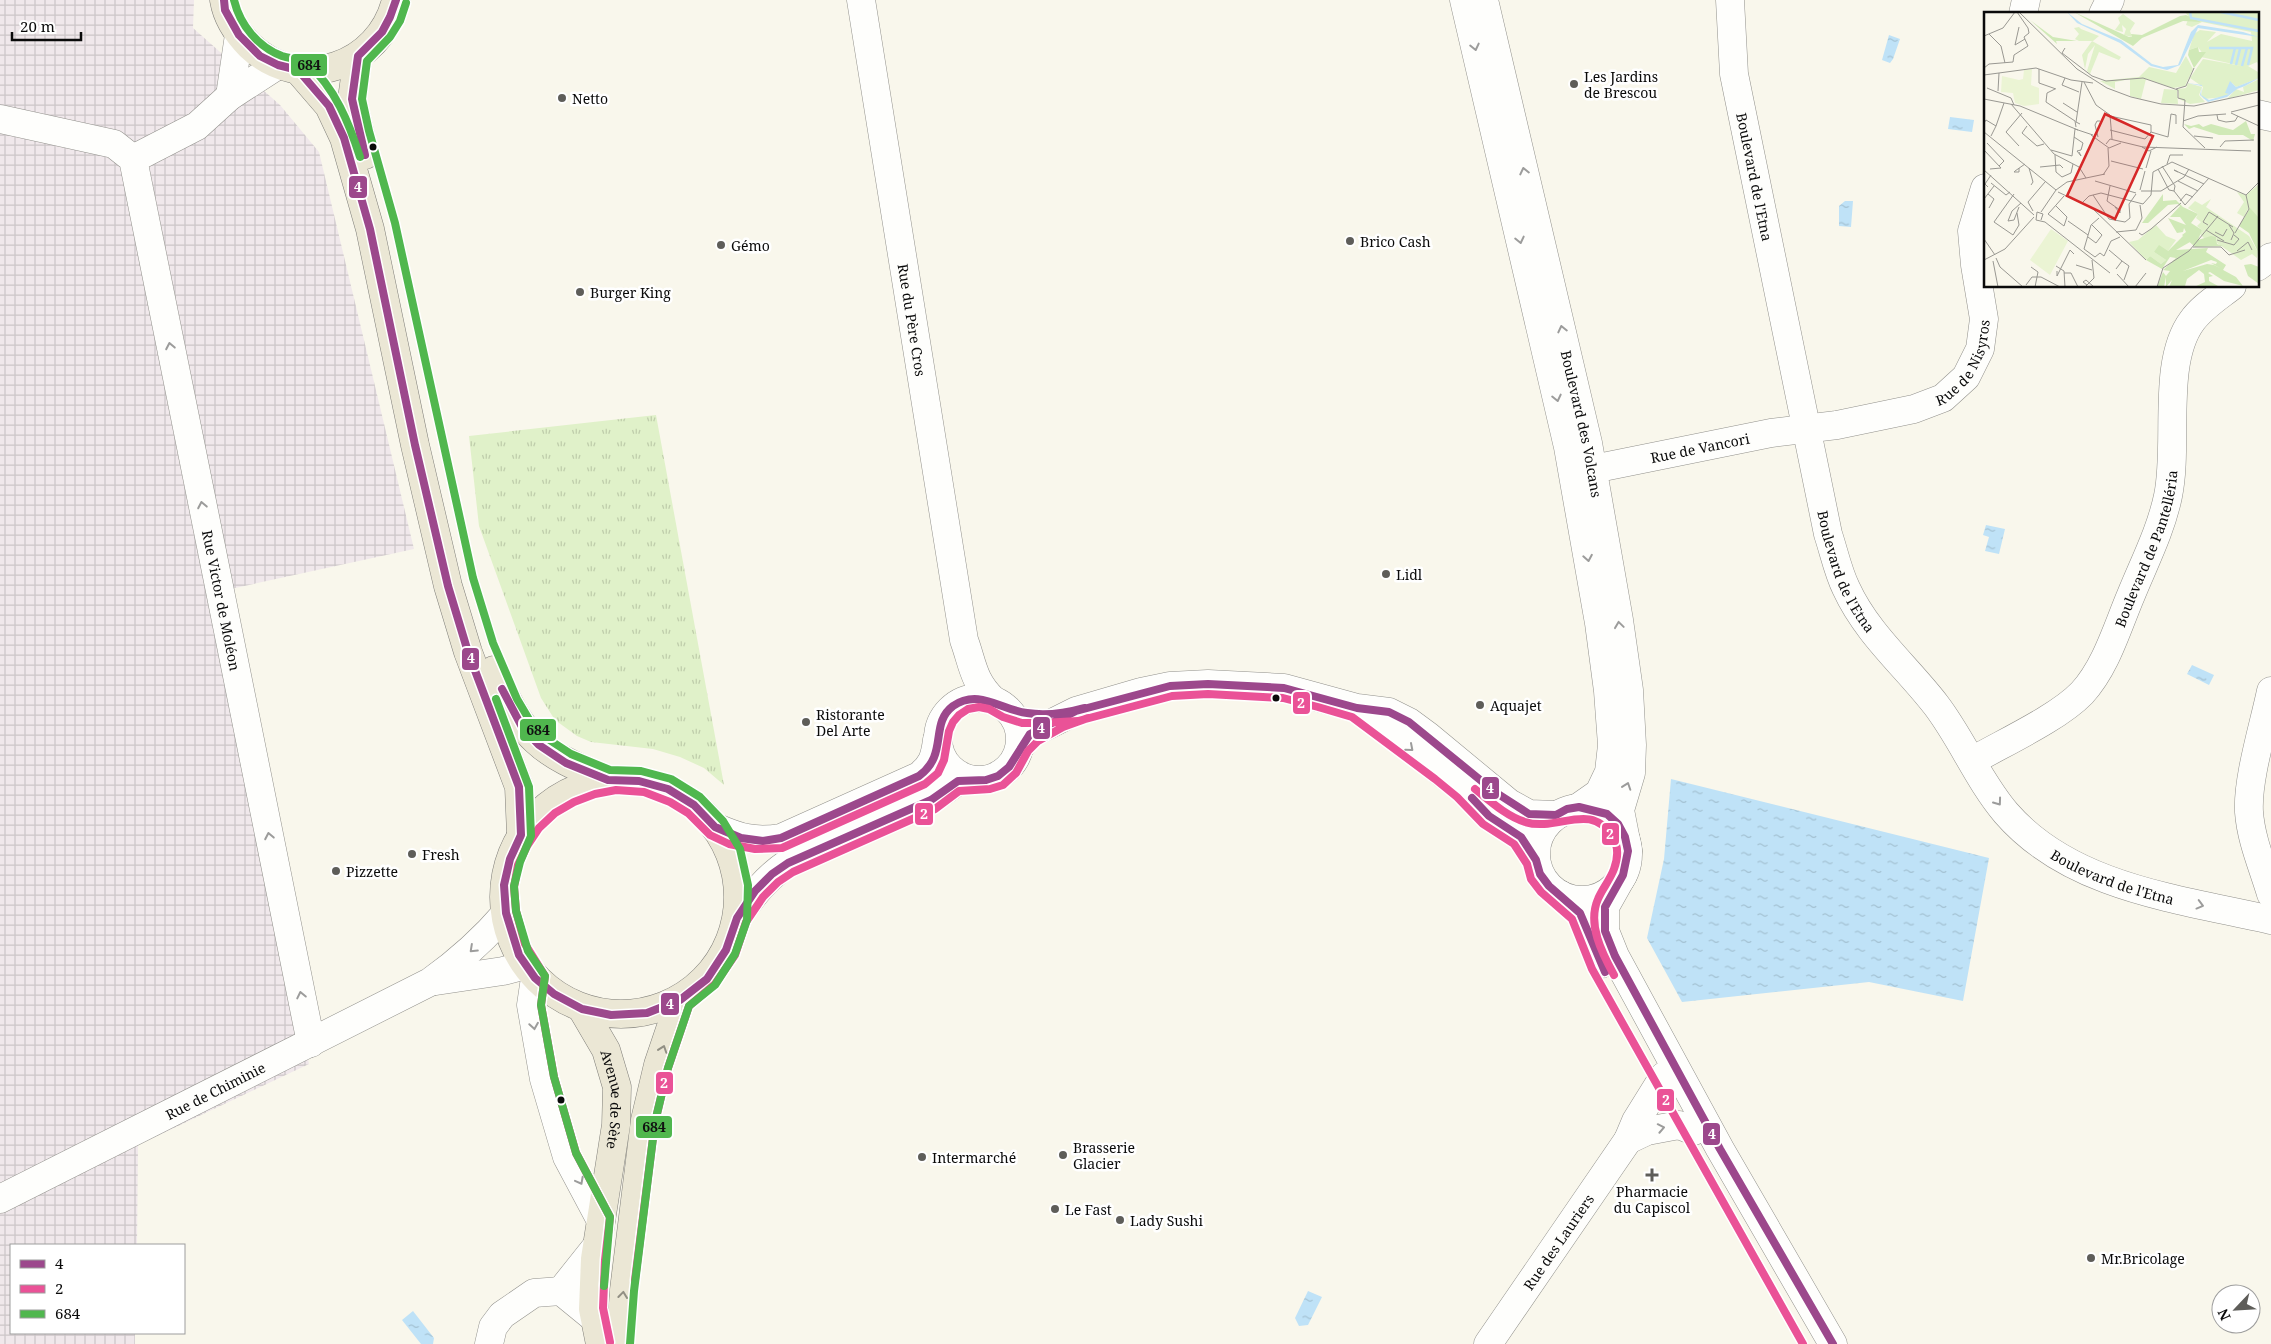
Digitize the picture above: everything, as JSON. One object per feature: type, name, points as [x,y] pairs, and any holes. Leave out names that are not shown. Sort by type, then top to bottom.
[{"type":"main road","points":[[224,0],[225,10],[239,36],[260,56],[288,68],[329,106],[344,138],[370,229],[448,586],[468,652],[519,787],[521,835]]},
{"type":"main road","points":[[288,68],[330,68],[358,56],[374,43],[386,26],[396,0]]},
{"type":"main road","points":[[358,56],[352,99],[359,133],[385,225],[463,581],[484,646],[508,703],[522,727],[539,745],[566,763],[608,780]]},
{"type":"main road","points":[[608,780],[639,781],[668,789],[694,805],[715,826],[731,854],[738,886],[737,918],[726,950],[712,972],[680,1000],[647,1012],[611,1015],[582,1008],[554,994],[530,971],[519,956],[506,913],[504,885],[510,859],[521,835],[544,808],[574,790],[608,780]]},
{"type":"main road","points":[[620,1344],[621,1314],[646,1120],[658,1065],[680,1000]]},
{"type":"main road","name":"Avenue de Sète","points":[[582,1008],[606,1050],[617,1087],[616,1125],[596,1247],[594,1318],[600,1344]]},
{"type":"street","name":"Rue du Père Cros","points":[[860,0],[964,640],[975,679],[981,689],[1000,704]]},
{"type":"street","name":"Boulevard des Volcans","points":[[1464,0],[1568,447],[1599,623],[1608,691],[1612,745],[1609,772],[1599,793],[1567,811]]},
{"type":"street","name":"Boulevard des Volcans","points":[[1484,0],[1593,469],[1629,690],[1632,745],[1631,773],[1620,810],[1625,863]]},
{"type":"street","name":"Boulevard de l'Etna","points":[[1730,0],[1734,74],[1828,534],[1846,588],[1874,634],[1935,704],[1954,729],[1972,761],[2006,812],[2028,836],[2069,862],[2116,883],[2211,908],[2271,920]]},
{"type":"street","points":[[2104,12],[2110,0]]},
{"type":"street","points":[[230,96],[239,36]]},
{"type":"street","points":[[0,119],[114,144],[133,159],[197,126],[230,96],[288,68]]},
{"type":"street","points":[[2258,114],[2271,117]]},
{"type":"street","name":"Rue Victor de Moléon","points":[[133,159],[311,1043]]},
{"type":"street","name":"Rue de Nisyros","points":[[1806,430],[1914,409],[1943,398],[1966,377],[1980,349],[1984,319],[1975,265],[1972,231],[1984,191]]},
{"type":"street","points":[[2258,266],[2271,257]]},
{"type":"street","name":"Boulevard de Pantelléria","points":[[1972,761],[2055,714],[2081,694],[2101,666],[2155,538],[2168,497],[2172,466],[2174,377],[2178,348],[2192,321],[2229,288]]},
{"type":"street","name":"Rue de Vancori","points":[[1593,469],[1771,433],[1806,430]]},
{"type":"street","name":"Rue du Père Cros","points":[[952,707],[962,688],[964,640]]},
{"type":"street","points":[[1020,747],[1030,734],[1076,711],[1170,686],[1208,684],[1284,688],[1357,708],[1389,712],[1409,722],[1494,792],[1529,814],[1593,808],[1607,814],[1618,824],[1625,837],[1625,863],[1615,886],[1603,895],[1589,899],[1574,900],[1560,895]]},
{"type":"street","points":[[2271,691],[2249,792],[2249,812],[2253,836],[2271,894]]},
{"type":"street","points":[[715,826],[741,838],[763,841],[782,838],[919,776],[930,767],[935,756],[939,728],[944,716],[952,707],[964,700],[979,697],[1025,713],[1076,711]]},
{"type":"street","points":[[737,918],[755,891],[772,874],[788,863],[931,800],[958,781],[986,780],[998,776],[1009,768],[1017,756],[1020,747],[1020,732],[1015,719],[1000,704]]},
{"type":"street","points":[[1357,708],[1441,771],[1464,790],[1489,816],[1521,837],[1536,860]]},
{"type":"street","points":[[937,740],[940,754],[946,765],[957,774],[969,780]]},
{"type":"street","points":[[1567,811],[1546,823],[1539,834],[1536,860],[1540,874],[1549,886],[1580,913],[1601,964],[1814,1344]]},
{"type":"street","points":[[1625,863],[1605,907],[1605,931],[1615,956],[1725,1157],[1834,1344]]},
{"type":"street","name":"Rue de Chiminie","points":[[0,1199],[430,982],[466,955],[488,935],[506,913]]},
{"type":"street","name":"Rue de Chiminie","points":[[430,982],[503,971],[530,971]]},
{"type":"street","points":[[530,971],[531,1005],[544,1078],[567,1157],[600,1219]]},
{"type":"street","name":"Rue des Lauriers","points":[[1488,1344],[1628,1140],[1636,1121],[1664,1076]]},
{"type":"street","points":[[1628,1140],[1647,1131],[1679,1125],[1694,1131]]},
{"type":"street","points":[[561,1291],[596,1247]]},
{"type":"street","points":[[489,1344],[493,1327],[502,1315],[534,1293],[561,1291],[594,1318]]},
{"type":"shaded area","points":[[0,0],[194,0],[193,28],[280,105],[319,152],[414,549],[212,593],[309,1064],[138,1145],[137,1244],[10,1244],[10,1334],[135,1334],[135,1344],[0,1344]]},
{"type":"green space","points":[[656,415],[724,785],[704,768],[680,757],[653,749],[591,742],[577,736],[555,720],[541,698],[479,526],[469,436]]},
{"type":"water","points":[[1889,35],[1900,39],[1890,63],[1882,60]]},
{"type":"water","points":[[1950,117],[1974,120],[1972,132],[1948,129]]},
{"type":"water","points":[[1845,201],[1853,201],[1851,227],[1839,226],[1839,206]]},
{"type":"water","points":[[1986,525],[2005,529],[1999,554],[1985,551],[1989,537],[1983,535]]},
{"type":"water","points":[[2192,665],[2214,675],[2209,685],[2187,674]]},
{"type":"water","points":[[1671,779],[1989,858],[1963,1001],[1869,982],[1682,1002],[1647,938],[1664,859]]},
{"type":"water","points":[[1308,1291],[1322,1297],[1308,1325],[1299,1326],[1295,1318]]},
{"type":"water","points":[[413,1311],[434,1338],[433,1344],[421,1344],[402,1320]]},
{"type":"transit line","name":"4","points":[[224,0],[225,10],[239,35],[260,56],[278,65],[298,70],[329,106],[344,138],[370,229],[415,445],[448,586],[468,652],[519,787],[521,835],[510,859],[504,885],[506,913],[519,955],[535,978],[554,994],[582,1009],[611,1015],[647,1013],[680,1000],[707,979],[726,950],[737,918],[755,891],[772,874],[788,863],[931,800],[958,781],[986,780],[998,776],[1009,767],[1030,734],[1076,711],[1170,686],[1208,684],[1284,688],[1357,708],[1389,712],[1409,722],[1495,792],[1529,814],[1556,815],[1567,809],[1579,807],[1607,814],[1618,824],[1625,837],[1628,851],[1623,875],[1605,907],[1605,931],[1615,956],[1720,1149],[1833,1344]]},
{"type":"transit line","name":"684","points":[[234,0],[245,26],[258,41],[273,52],[305,62],[318,73],[340,107],[360,157]]},
{"type":"transit line","name":"4","points":[[365,155],[352,99],[358,56],[382,32],[396,0]]},
{"type":"transit line","name":"684","points":[[406,3],[400,21],[390,37],[367,61],[362,99],[395,223],[473,578],[493,643],[517,699],[530,721],[545,737],[571,754],[610,770],[641,771],[671,779],[700,797],[723,821],[740,849],[748,885],[747,920],[735,954],[715,985],[689,1006],[668,1068],[655,1122],[634,1291],[630,1344]]},
{"type":"transit line","name":"4","points":[[502,689],[522,727],[539,745],[566,763],[608,780],[639,781],[668,789],[694,805],[715,827],[741,838],[763,841],[781,838],[919,776],[934,758],[942,721],[946,713],[953,706],[963,701],[981,700],[1034,714],[1056,714],[1084,708]]},
{"type":"transit line","name":"2","points":[[610,1342],[603,1308],[605,1260],[610,1217],[576,1153],[554,1077],[541,1005],[545,976],[525,944],[516,911],[514,887],[518,865],[527,846],[539,828],[555,813],[574,802],[595,794],[616,790],[644,792],[670,802],[688,813],[710,835],[729,844],[755,849],[782,848],[925,784],[938,773],[944,760],[949,731],[953,722],[968,709],[979,707],[989,709],[1003,717],[1022,723],[1078,721],[1172,696],[1208,694],[1283,698],[1352,717],[1435,779],[1457,797],[1483,824],[1514,844],[1527,864],[1531,879],[1541,892],[1572,919],[1592,969],[1803,1344]]},
{"type":"transit line","name":"684","points":[[496,699],[529,787],[531,836],[520,862],[514,886],[516,911],[528,951],[545,976],[541,1005],[554,1077],[576,1153],[610,1217],[604,1286]]},
{"type":"transit line","name":"2","points":[[635,1280],[655,1122],[668,1068],[689,1006],[715,984],[735,955],[746,922],[763,897],[778,882],[793,872],[935,809],[959,791],[990,789],[1003,785],[1016,773],[1028,751],[1038,741],[1063,727],[1088,718]]},
{"type":"transit line","name":"2","points":[[1475,789],[1505,812],[1525,822],[1537,824],[1584,819],[1594,820],[1612,836],[1617,848],[1616,861],[1612,873],[1598,899],[1594,918],[1597,938],[1614,975]]},
{"type":"transit line","name":"4","points":[[1472,798],[1489,816],[1521,837],[1536,860],[1540,874],[1549,886],[1580,913],[1605,972]]},
{"type":"place","name":"Les Jardins de Brescou","points":[[1574,84]]},
{"type":"place","name":"Netto","points":[[562,98]]},
{"type":"place","name":"Brico Cash","points":[[1350,241]]},
{"type":"place","name":"Gémo","points":[[721,245]]},
{"type":"place","name":"Burger King","points":[[580,292]]},
{"type":"place","name":"Lidl","points":[[1386,574]]},
{"type":"place","name":"Aquajet","points":[[1480,705]]},
{"type":"place","name":"Ristorante Del Arte","points":[[806,722]]},
{"type":"place","name":"Fresh","points":[[412,854]]},
{"type":"place","name":"Pizzette","points":[[336,871]]},
{"type":"place","name":"Brasserie Glacier","points":[[1063,1155]]},
{"type":"place","name":"Intermarché","points":[[922,1157]]},
{"type":"place","name":"Pharmacie du Capiscol","points":[[1652,1175]]},
{"type":"place","name":"Le Fast","points":[[1055,1209]]},
{"type":"place","name":"Lady Sushi","points":[[1120,1220]]},
{"type":"place","name":"Mr.Bricolage","points":[[2091,1258]]}]
